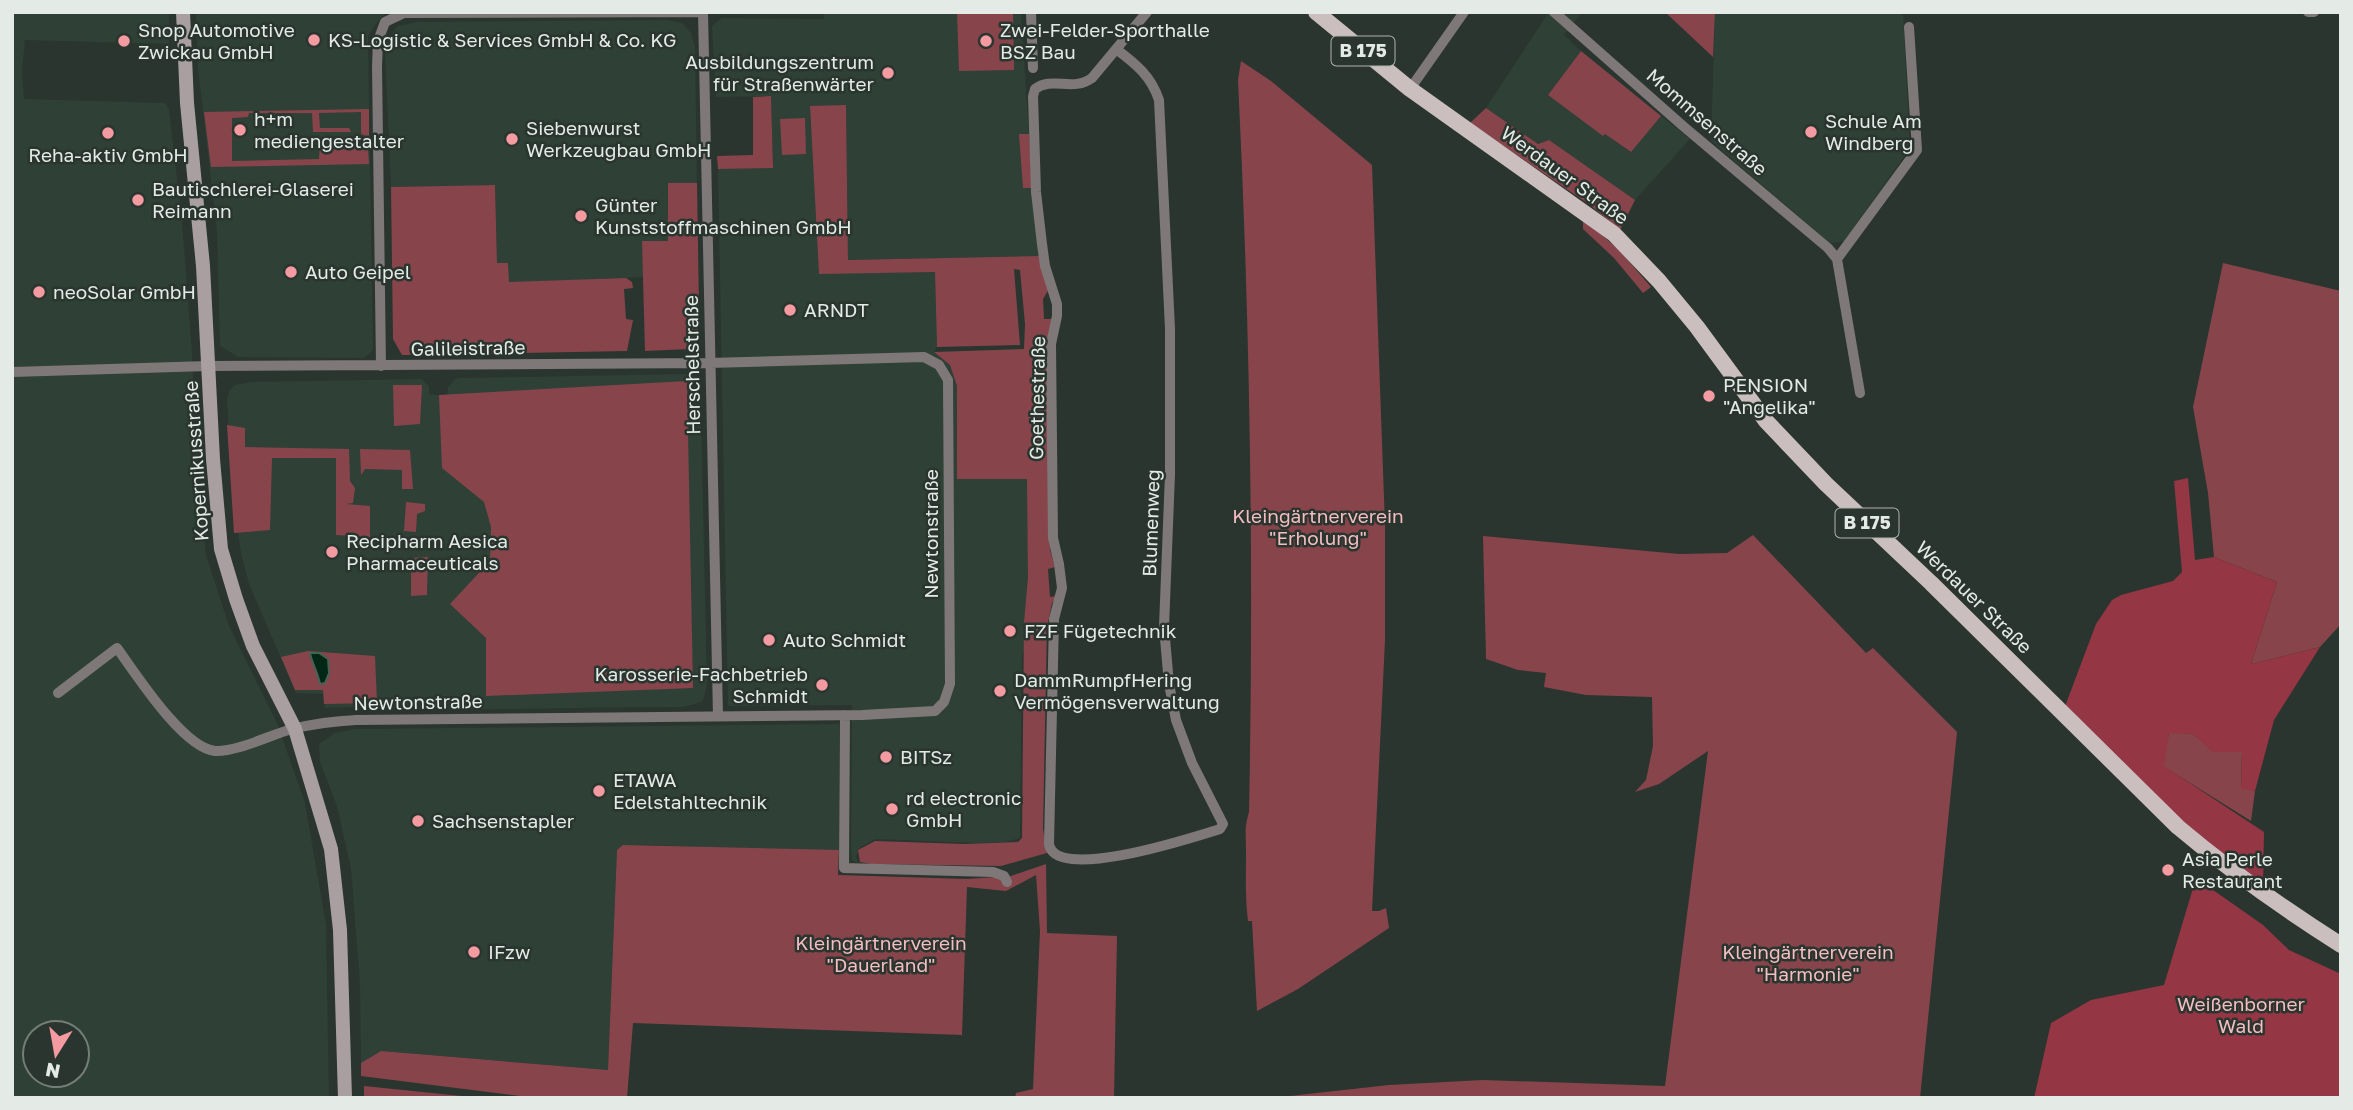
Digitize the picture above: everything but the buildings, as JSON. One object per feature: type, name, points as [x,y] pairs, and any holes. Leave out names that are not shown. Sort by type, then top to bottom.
[{"type":"main road","name":"Werdauer Straße","points":[[1316,12],[1410,89],[1614,234],[1659,281],[1697,327],[1766,421],[1826,484],[1931,583],[2178,827],[2273,901],[2341,945]]},
{"type":"street","name":"Kopernikusstraße","points":[[183,12],[221,549],[253,646],[295,729],[314,788],[332,860],[340,930],[345,1098]]},
{"type":"street","name":"Herschelstraße","points":[[703,12],[718,716]]},
{"type":"street","points":[[381,366],[377,66],[378,41],[385,22],[404,13],[710,12]]},
{"type":"street","points":[[1031,12],[1033,68]]},
{"type":"street","name":"Goethestraße","points":[[1052,853],[1049,831],[1054,629],[1056,607],[1062,588],[1053,538],[1051,344],[1057,316],[1054,292],[1045,266],[1039,220],[1033,96],[1035,89],[1044,84],[1084,84],[1147,12]]},
{"type":"street","points":[[1410,89],[1464,12]]},
{"type":"street","name":"Mommsenstraße","points":[[1554,12],[1683,126],[1828,248],[1837,259]]},
{"type":"street","points":[[1860,393],[1837,259],[1917,150],[1909,27]]},
{"type":"street","name":"Blumenweg","points":[[1052,853],[1079,860],[1103,858],[1175,843],[1220,829],[1223,824],[1192,763],[1176,720],[1169,684],[1164,627],[1170,474],[1170,329],[1159,100],[1154,85],[1146,74],[1116,49]]},
{"type":"street","name":"Galileistraße","points":[[12,372],[208,366],[709,363],[924,356]]},
{"type":"street","name":"Newtonstraße","points":[[58,693],[117,648],[168,717],[201,747],[213,751],[226,750],[295,729],[367,719],[845,715],[935,711],[944,702],[950,684],[948,380],[939,365],[924,356]]},
{"type":"street","points":[[845,715],[844,868],[993,872],[1004,876],[1007,882]]},
{"type":"shaded area","points":[[12,12],[169,12],[169,44],[25,40],[22,71],[24,99],[165,103],[169,110],[182,221],[196,455],[206,555],[229,626],[277,723],[305,803],[326,925],[329,1098],[12,1098]]},
{"type":"shaded area","points":[[196,12],[387,12],[368,37],[373,350],[364,358],[238,357],[220,346],[217,231],[198,68]]},
{"type":"shaded area","points":[[824,12],[1021,12],[1039,256],[848,260],[846,106],[810,106],[819,273],[935,272],[937,347],[934,352],[950,365],[957,386],[957,479],[1028,479],[1028,577],[1025,647],[1022,657],[1020,838],[1006,842],[976,843],[875,839],[859,848],[856,857],[858,863],[852,860],[851,851],[852,705],[728,706],[718,169],[773,168],[771,96],[716,97],[712,26],[722,18],[824,19]]},
{"type":"shaded area","points":[[1549,12],[1582,12],[1564,35],[1581,51],[1548,95],[1630,152],[1661,116],[1690,139],[1635,200],[1549,140],[1538,144],[1486,108]]},
{"type":"shaded area","name":"Schule Am Windberg","points":[[1715,12],[1903,12],[1910,148],[1844,241],[1830,243],[1711,141]]},
{"type":"shaded area","points":[[667,20],[682,23],[691,33],[695,47],[697,183],[668,183],[668,241],[643,241],[643,277],[509,283],[497,264],[495,185],[391,187],[385,52],[389,37],[398,26],[417,22]]},
{"type":"shaded area","points":[[691,375],[697,383],[701,415],[707,684],[701,702],[683,707],[438,710],[374,706],[325,708],[324,694],[296,693],[249,584],[241,553],[233,500],[227,399],[235,385],[251,382],[422,379],[429,386],[429,394],[447,396],[448,387],[455,379],[461,378]]},
{"type":"shaded area","points":[[310,653],[319,653],[328,659],[329,673],[325,683],[320,684]]},
{"type":"shaded area","points":[[839,724],[839,850],[624,845],[617,850],[608,1070],[381,1051],[361,1063],[360,983],[351,869],[337,806],[320,762],[319,744],[335,733],[355,729]]},
{"type":"green space","name":"Zwei-Felder-Sporthalle BSZ Bau","points":[[957,12],[1013,12],[1014,70],[959,71]]},
{"type":"green space","points":[[1665,12],[1715,12],[1713,57]]},
{"type":"green space","points":[[1581,51],[1661,116],[1631,152],[1605,134],[1603,136],[1548,95]]},
{"type":"green space","name":"Kleingärtnerverein \"Erholung\"","points":[[1241,61],[1271,81],[1372,165],[1385,526],[1385,640],[1372,911],[1386,908],[1389,928],[1298,989],[1257,1011],[1252,921],[1248,921],[1246,886],[1251,537],[1248,354],[1238,80]]},
{"type":"green space","points":[[771,96],[773,168],[718,169],[717,156],[753,155],[753,97]]},
{"type":"green space","points":[[846,105],[848,260],[1039,256],[1049,289],[1043,299],[1044,319],[1053,319],[1049,523],[1050,550],[1055,567],[1048,569],[1050,597],[1057,596],[1052,603],[1047,627],[1043,829],[1047,853],[1001,866],[871,864],[860,862],[858,850],[875,841],[964,844],[1018,842],[1022,838],[1024,622],[1028,577],[1027,479],[957,479],[957,386],[950,365],[934,352],[1024,349],[1025,324],[1020,270],[1014,269],[1020,345],[937,347],[935,272],[819,274],[810,106]]},
{"type":"green space","points":[[1486,108],[1538,144],[1549,140],[1635,200],[1620,230],[1590,205],[1470,123]]},
{"type":"green space","points":[[369,109],[369,137],[361,134],[361,112],[319,113],[320,128],[349,128],[351,132],[313,132],[312,113],[249,113],[248,117],[232,118],[232,161],[319,159],[320,144],[353,142],[368,148],[369,164],[211,167],[204,112]]},
{"type":"green space","points":[[805,118],[806,154],[782,155],[780,119]]},
{"type":"green space","points":[[1019,134],[1029,134],[1032,188],[1023,188]]},
{"type":"green space","points":[[668,183],[697,183],[699,307],[691,308],[691,314],[699,314],[697,343],[690,349],[645,351],[642,241],[668,241]]},
{"type":"green space","points":[[495,185],[497,263],[508,263],[509,282],[626,278],[632,282],[633,288],[624,289],[626,319],[633,320],[627,351],[402,355],[393,339],[391,187]]},
{"type":"green space","points":[[1583,218],[1620,251],[1651,287],[1643,293],[1614,258],[1583,229]]},
{"type":"green space","points":[[2223,263],[2341,291],[2341,624],[2320,647],[2251,664],[2277,582],[2214,557],[2208,493],[2193,407]]},
{"type":"green space","points":[[687,381],[693,688],[486,696],[486,638],[450,604],[490,561],[491,527],[484,502],[442,468],[439,395]]},
{"type":"green space","points":[[393,385],[422,385],[420,424],[394,426]]},
{"type":"green space","points":[[227,425],[245,428],[245,447],[349,449],[350,481],[355,488],[353,503],[346,504],[370,506],[370,537],[336,535],[336,458],[272,458],[270,530],[234,533]]},
{"type":"green space","points":[[360,449],[410,450],[413,489],[402,489],[402,470],[365,469],[361,475]]},
{"type":"green space","points":[[2188,478],[2195,560],[2214,557],[2277,582],[2251,664],[2320,647],[2274,720],[2255,791],[2241,788],[2242,752],[2213,752],[2193,734],[2169,733],[2164,766],[2264,832],[2263,887],[2227,864],[2064,709],[2096,624],[2112,600],[2173,581],[2182,572],[2174,481]]},
{"type":"green space","points":[[406,502],[425,504],[425,511],[417,514],[416,532],[404,531]]},
{"type":"green space","name":"Kleingärtnerverein \"Harmonie\"","points":[[1753,535],[1866,653],[1873,648],[1957,732],[1920,1098],[1272,1098],[1389,1085],[1483,1080],[1665,1086],[1708,751],[1659,784],[1635,792],[1646,780],[1653,746],[1652,697],[1586,695],[1544,687],[1546,673],[1518,670],[1486,659],[1483,536],[1679,554],[1727,553]]},
{"type":"green space","points":[[428,557],[427,595],[411,596],[411,558]]},
{"type":"green space","points":[[308,651],[375,656],[377,703],[324,704],[323,690],[295,690],[281,657]]},
{"type":"green space","points":[[2169,732],[2193,734],[2214,752],[2242,752],[2241,787],[2255,791],[2251,821],[2163,766]]},
{"type":"green space","name":"Kleingärtnerverein \"Dauerland\"","points":[[623,845],[839,850],[838,875],[967,879],[1011,876],[1046,864],[1047,933],[1117,936],[1114,1098],[1015,1098],[1016,1093],[1033,1089],[1040,931],[1036,875],[1006,891],[967,887],[962,1035],[633,1023],[627,1098],[536,1098],[361,1076],[361,1063],[381,1051],[608,1070],[617,850]]},
{"type":"green space","name":"Weißenborner Wald","points":[[2196,878],[2263,925],[2289,950],[2341,974],[2341,1098],[2034,1098],[2051,1023],[2091,1000],[2164,985]]},
{"type":"green space","points":[[364,1086],[481,1098],[364,1098]]},
{"type":"place","name":"KS-Logistic & Services GmbH & Co. KG","points":[[314,40]]},
{"type":"place","name":"Snop Automotive Zwickau GmbH","points":[[124,41]]},
{"type":"place","name":"Zwei-Felder-Sporthalle BSZ Bau","points":[[986,41]]},
{"type":"place","name":"Ausbildungszentrum für Straßenwärter","points":[[888,73]]},
{"type":"place","name":"h+m mediengestalter","points":[[240,130]]},
{"type":"place","name":"Schule Am Windberg","points":[[1811,132]]},
{"type":"place","name":"Reha-aktiv GmbH","points":[[108,133]]},
{"type":"place","name":"Siebenwurst Werkzeugbau GmbH","points":[[512,139]]},
{"type":"place","name":"Bautischlerei-Glaserei Reimann","points":[[138,200]]},
{"type":"place","name":"Günter Kunststoffmaschinen GmbH","points":[[581,216]]},
{"type":"place","name":"Auto Geipel","points":[[291,272]]},
{"type":"place","name":"neoSolar GmbH","points":[[39,292]]},
{"type":"place","name":"ARNDT","points":[[790,310]]},
{"type":"place","name":"PENSION \"Angelika\"","points":[[1709,396]]},
{"type":"place","name":"Recipharm Aesica Pharmaceuticals","points":[[332,552]]},
{"type":"place","name":"FZF Fügetechnik","points":[[1010,631]]},
{"type":"place","name":"Auto Schmidt","points":[[769,640]]},
{"type":"place","name":"Karosserie-Fachbetrieb Schmidt","points":[[822,685]]},
{"type":"place","name":"DammRumpfHering Vermögensverwaltung","points":[[1000,691]]},
{"type":"place","name":"BITSz","points":[[886,757]]},
{"type":"place","name":"ETAWA Edelstahltechnik","points":[[599,791]]},
{"type":"place","name":"rd electronic GmbH","points":[[892,809]]},
{"type":"place","name":"Sachsenstapler","points":[[418,821]]},
{"type":"place","name":"Asia Perle Restaurant","points":[[2168,870]]},
{"type":"place","name":"IFzw","points":[[474,952]]}]
